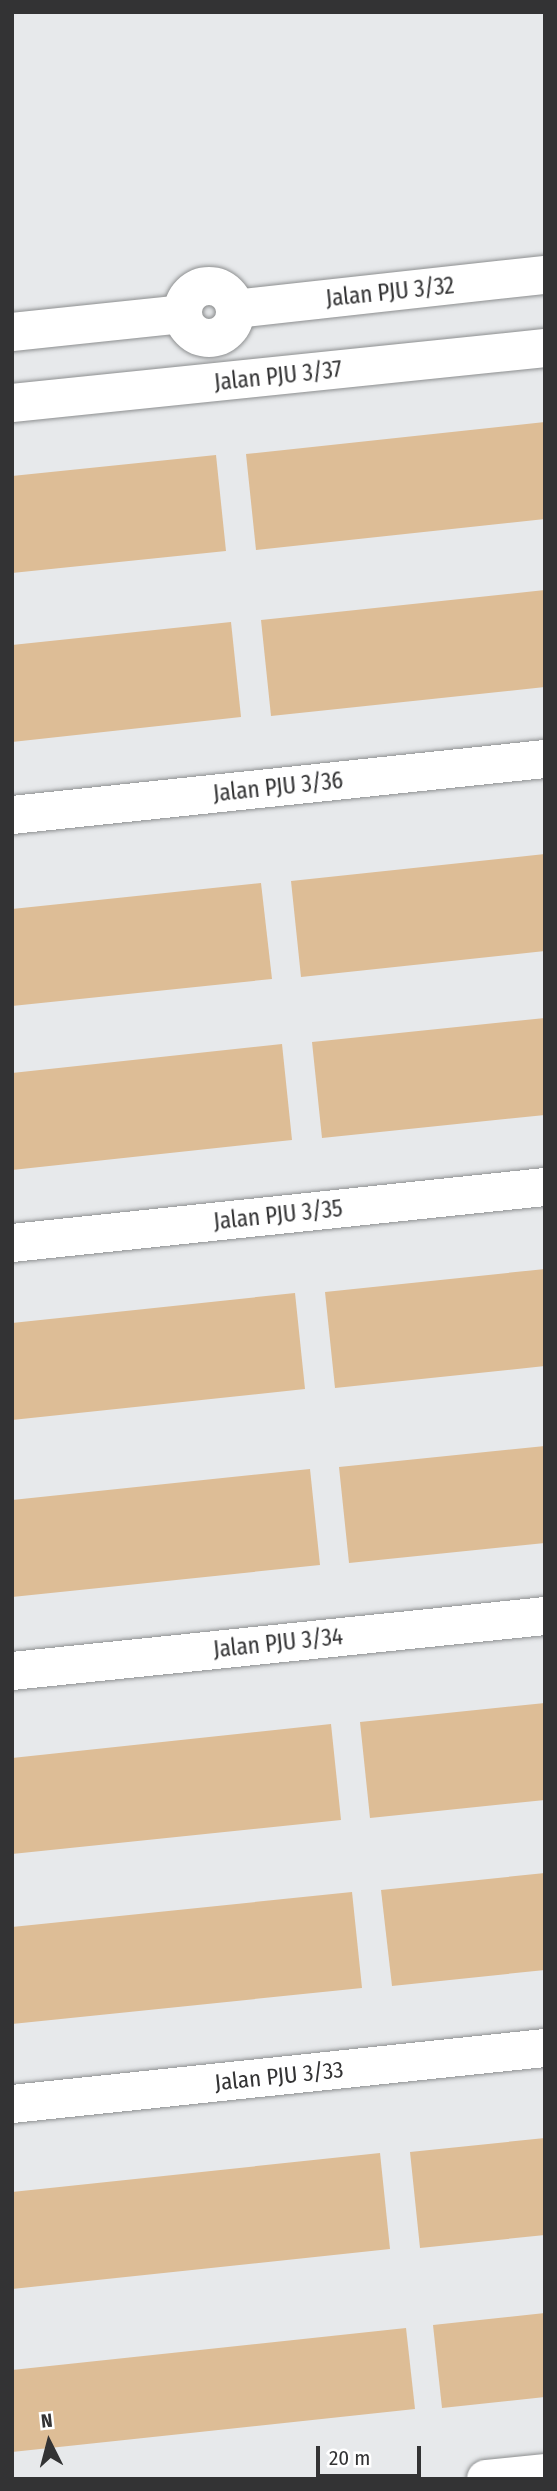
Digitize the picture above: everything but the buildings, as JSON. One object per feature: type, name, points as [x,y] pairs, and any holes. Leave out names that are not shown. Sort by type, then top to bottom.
[{"type":"street","name":"Jalan PJU 3/32","points":[[12,332],[182,314],[188,297],[194,291],[211,286],[227,293],[235,309],[545,275]]},
{"type":"street","name":"Jalan PJU 3/37","points":[[12,403],[545,348]]},
{"type":"street","name":"Jalan PJU 3/36","points":[[12,814],[545,759]]},
{"type":"street","name":"Jalan PJU 3/35","points":[[12,1243],[545,1187]]},
{"type":"street","name":"Jalan PJU 3/34","points":[[12,1671],[545,1616]]},
{"type":"street","name":"Jalan PJU 3/33","points":[[12,2104],[545,2048]]},
{"type":"street","points":[[486,2479],[545,2473]]}]
